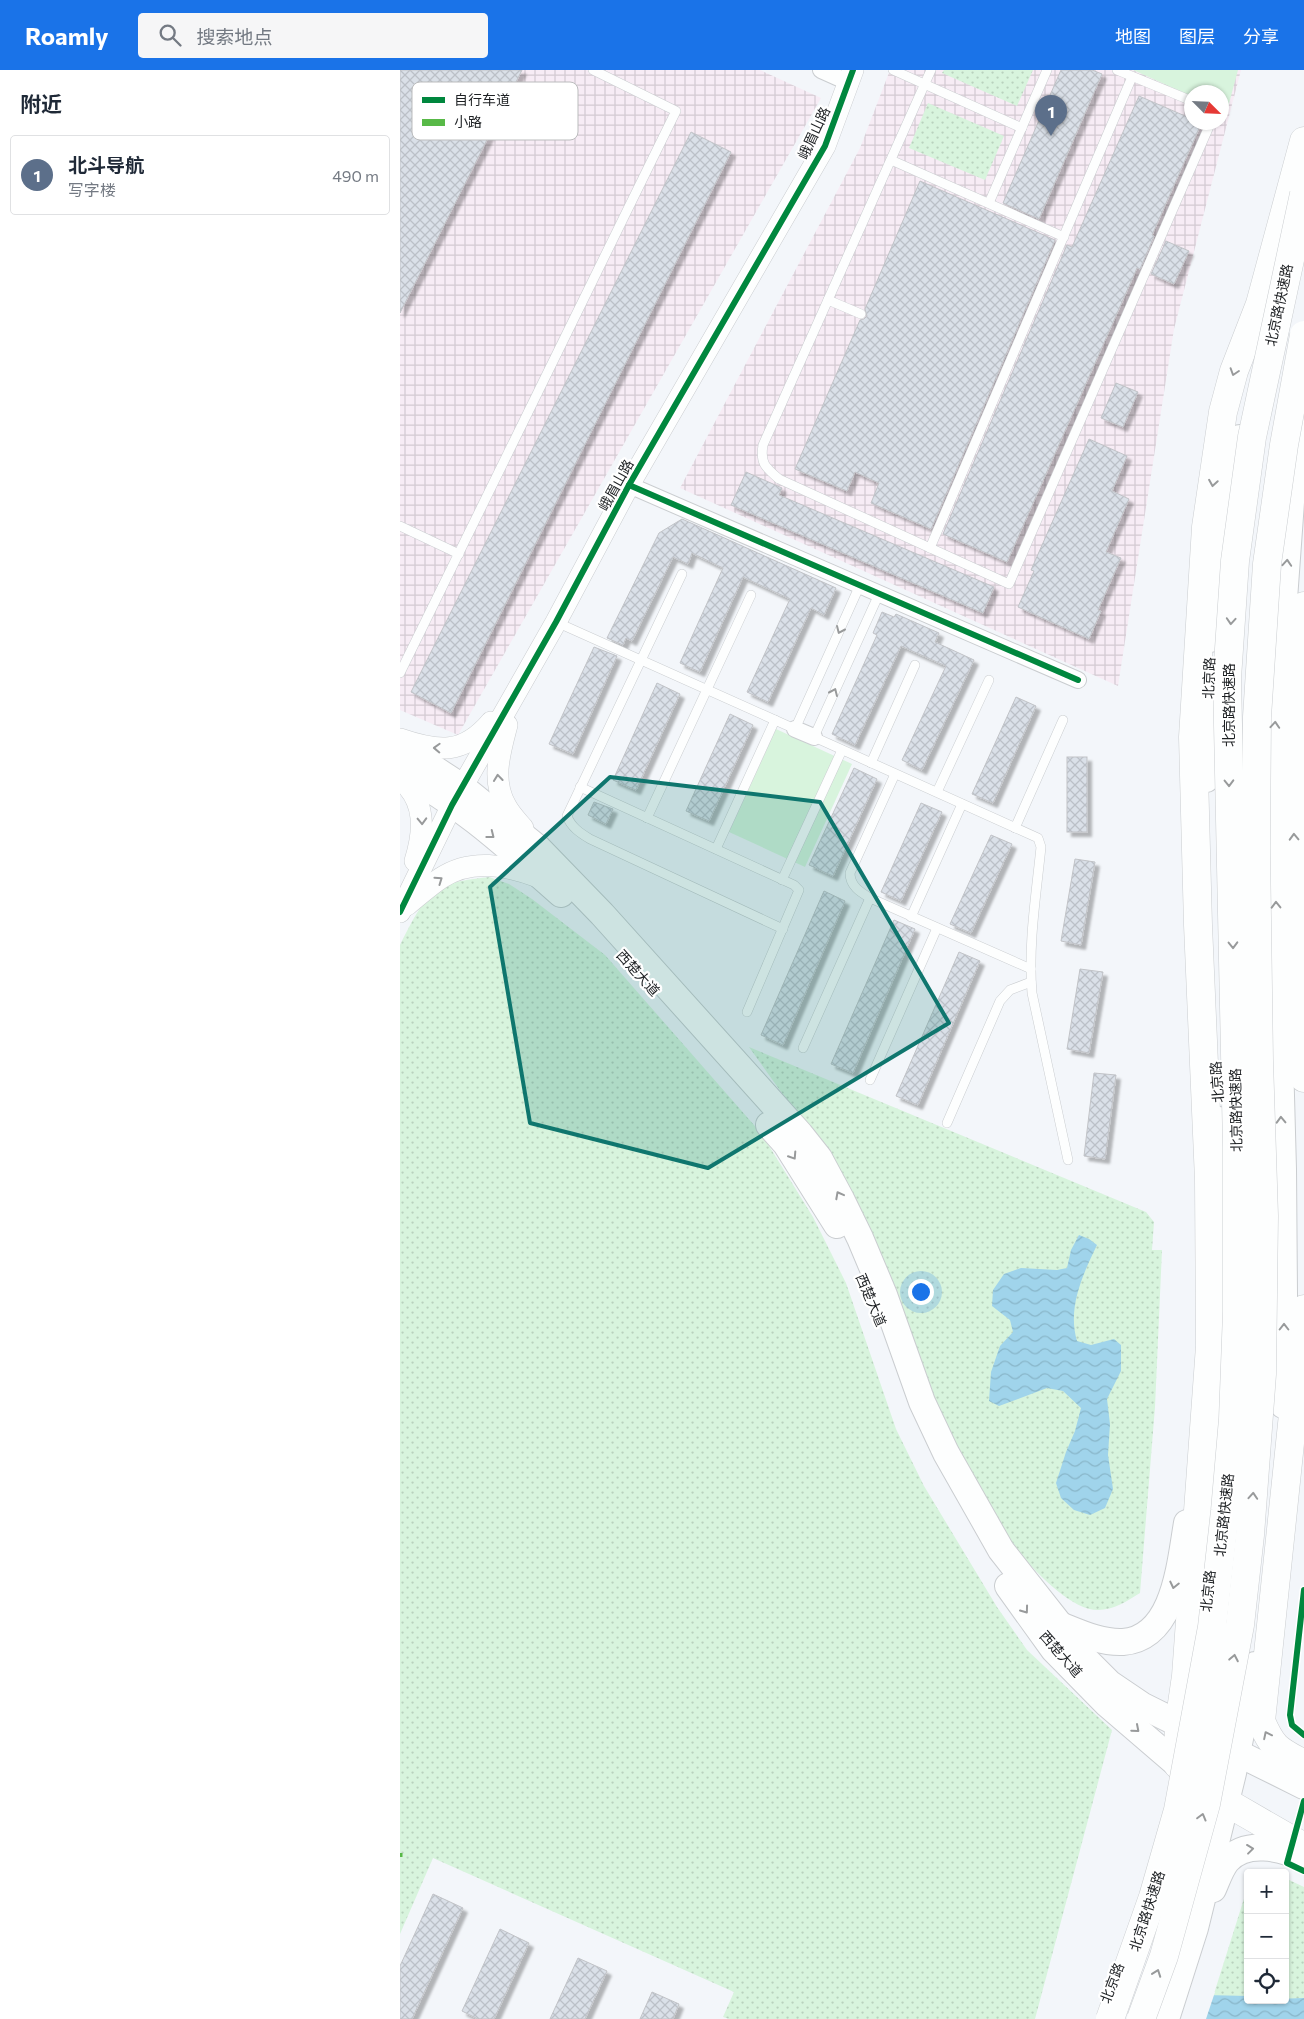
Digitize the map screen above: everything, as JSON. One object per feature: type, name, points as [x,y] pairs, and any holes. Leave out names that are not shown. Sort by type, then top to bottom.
[{"type":"highway","points":[[1178,1765],[1183,1727],[1210,1346],[1209,1180],[1198,925],[1193,737],[1206,527],[1223,412],[1234,371],[1260,304],[1304,142]]},
{"type":"highway","name":"北京路快速路","points":[[1104,2014],[1153,1897],[1178,1810],[1212,1627],[1224,1520],[1233,1419],[1237,1312],[1237,1148],[1227,678],[1235,560],[1252,437],[1304,194]]},
{"type":"highway","name":"北京路快速路","points":[[1141,2019],[1164,1956],[1206,1804],[1240,1625],[1250,1535],[1262,1374],[1264,1216],[1259,1062],[1256,858],[1257,718],[1267,564],[1284,445],[1304,335]]},
{"type":"highway","points":[[1304,606],[1292,796],[1304,1078]]},
{"type":"highway","points":[[1304,1309],[1261,1721],[1269,1740],[1280,1752],[1304,1764]]},
{"type":"highway","points":[[1267,1591],[1304,1315]]},
{"type":"highway","name":"西楚大道","points":[[1178,1765],[1226,1802],[1304,1847]]},
{"type":"main road","name":"北京路","points":[[1183,1727],[1209,1599],[1220,1393],[1225,1210],[1211,993],[1204,816],[1211,638],[1227,505],[1249,389],[1304,170]]},
{"type":"main road","points":[[1166,2019],[1195,1928],[1250,1698],[1267,1591],[1277,1506],[1284,1378],[1283,1179],[1272,766],[1291,502],[1304,422]]},
{"type":"main road","name":"西楚大道","points":[[400,752],[436,770],[457,796],[590,920],[706,1047],[786,1144],[836,1223],[878,1314],[918,1428],[950,1495],[989,1559],[1054,1650],[1107,1704],[1178,1765]]},
{"type":"main road","name":"西楚大道","points":[[400,773],[428,788],[457,796],[540,849],[800,1134],[818,1158],[841,1198],[860,1238],[884,1296],[922,1402],[946,1453],[1001,1550],[1060,1625],[1075,1649],[1109,1683],[1143,1706],[1304,1786]]},
{"type":"main road","points":[[1060,1625],[1105,1641],[1123,1642],[1142,1637],[1158,1623],[1170,1603],[1181,1557],[1204,1434]]},
{"type":"main road","name":"北京路","points":[[1104,2014],[1153,1871],[1178,1765]]},
{"type":"main road","points":[[1195,1928],[1227,1862],[1242,1849],[1266,1847],[1304,1858]]},
{"type":"street","points":[[821,70],[851,76]]},
{"type":"street","name":"峨眉山路","points":[[401,911],[457,796],[556,622],[629,485],[825,146],[851,76]]},
{"type":"street","points":[[629,485],[1078,680]]},
{"type":"street","points":[[400,739],[425,747],[446,748],[459,746],[480,735],[516,693]]},
{"type":"street","points":[[516,693],[498,759],[500,790],[506,806],[540,849]]},
{"type":"street","points":[[795,729],[814,737]]},
{"type":"street","points":[[400,779],[415,797],[421,810],[422,824],[420,844],[401,911]]},
{"type":"street","points":[[401,911],[440,878],[458,868],[473,865],[492,865],[518,869],[544,879]]},
{"type":"lane","points":[[400,673],[676,111],[593,70]]},
{"type":"lane","points":[[893,70],[1022,128]]},
{"type":"lane","points":[[931,70],[763,444],[761,457],[766,468],[779,479],[1010,584],[1208,130]]},
{"type":"lane","points":[[989,204],[1046,70]]},
{"type":"lane","points":[[1117,70],[1184,98]]},
{"type":"lane","points":[[930,548],[999,376],[1064,236],[1132,77]]},
{"type":"lane","points":[[891,160],[1064,236]]},
{"type":"lane","points":[[828,300],[861,314]]},
{"type":"lane","points":[[400,526],[459,554]]},
{"type":"lane","points":[[682,574],[567,816],[569,822],[584,835],[783,930]]},
{"type":"lane","points":[[556,622],[795,729],[860,585]]},
{"type":"lane","points":[[879,594],[814,737],[1038,838],[1041,848],[1033,922],[1031,982],[1068,1160]]},
{"type":"lane","points":[[647,818],[751,595]]},
{"type":"lane","points":[[871,762],[915,665]]},
{"type":"lane","points":[[936,792],[989,680]]},
{"type":"lane","points":[[716,849],[775,720]]},
{"type":"lane","points":[[1015,828],[1063,720]]},
{"type":"lane","points":[[782,880],[842,750]]},
{"type":"lane","points":[[895,774],[850,873],[850,881],[858,891],[870,898],[1031,969]]},
{"type":"lane","points":[[580,786],[794,885],[799,890],[746,1012]]},
{"type":"lane","points":[[912,917],[962,804]]},
{"type":"lane","points":[[803,1048],[870,898]]},
{"type":"lane","points":[[870,1080],[937,928]]},
{"type":"lane","points":[[947,1123],[1000,1001],[1010,990],[1031,982]]},
{"type":"highlighted area","points":[[610,777],[820,802],[949,1023],[708,1168],[530,1123],[490,887]]},
{"type":"shaded area","points":[[400,70],[760,70],[821,98],[458,735],[400,710]]},
{"type":"shaded area","points":[[890,70],[1241,70],[1229,116],[1229,85],[1184,85],[1184,130],[1225,130],[1174,329],[1118,686],[680,488],[860,148]]},
{"type":"green space","points":[[944,70],[1033,70],[1017,106],[942,73]]},
{"type":"green space","points":[[1133,70],[1238,70],[1229,104],[1229,85],[1184,85],[1184,93]]},
{"type":"green space","points":[[928,103],[1004,136],[985,180],[909,148]]},
{"type":"green space","points":[[776,729],[852,764],[805,867],[729,832]]},
{"type":"green space","points":[[489,877],[509,884],[532,899],[605,955],[761,1133],[813,1217],[846,1283],[896,1429],[924,1486],[997,1607],[1027,1650],[1112,1730],[1035,2019],[729,2019],[723,2017],[734,1992],[433,1858],[400,1934],[400,945],[419,909],[433,892],[445,885]]},
{"type":"green space","points":[[749,1047],[1146,1212],[1154,1222],[1152,1250],[1162,1250],[1155,1407],[1140,1593],[1104,1610],[1083,1607],[1052,1586],[1036,1571],[986,1511],[801,1120]]},
{"type":"green space","points":[[1289,1880],[1304,1887],[1304,2019],[1206,2019],[1244,1899],[1244,2004],[1289,2004]]},
{"type":"water","points":[[1079,1235],[1097,1245],[1082,1279],[1075,1304],[1074,1329],[1077,1341],[1091,1345],[1114,1339],[1121,1345],[1121,1371],[1107,1399],[1110,1424],[1108,1455],[1113,1489],[1105,1508],[1090,1515],[1074,1510],[1061,1498],[1056,1483],[1075,1431],[1081,1408],[1063,1391],[1047,1388],[999,1406],[989,1401],[991,1372],[1000,1346],[1013,1332],[1010,1320],[992,1306],[993,1290],[1004,1274],[1021,1268],[1057,1270],[1067,1268],[1071,1250]]},
{"type":"water","points":[[1205,1995],[1244,1996],[1244,2004],[1289,2004],[1289,1999],[1304,1998],[1304,2019],[1108,2019]]},
{"type":"pier","points":[[1215,1992],[1206,2019],[1106,2019],[1203,1993]]},
{"type":"building","points":[[400,70],[522,70],[516,82],[412,82],[412,140],[487,140],[400,313]]},
{"type":"building","points":[[1061,70],[1092,70],[1102,74],[1039,219],[1003,203]]},
{"type":"building","points":[[1139,96],[1184,116],[1184,130],[1198,130],[1152,235],[1154,236],[1140,269],[1137,268],[1007,562],[943,534],[1067,245],[1072,247]]},
{"type":"building","points":[[691,132],[731,152],[451,713],[411,692]]},
{"type":"building","points":[[920,181],[1055,240],[931,529],[871,503],[879,483],[855,472],[847,491],[795,469],[860,320],[867,316],[865,309]]},
{"type":"building","points":[[1166,241],[1189,251],[1174,284],[1151,274]]},
{"type":"building","points":[[1116,383],[1138,392],[1123,427],[1101,418]]},
{"type":"building","points":[[1089,439],[1127,456],[1112,491],[1129,499],[1106,552],[1121,558],[1098,610],[1101,611],[1089,639],[1018,607],[1034,571],[1031,570]]},
{"type":"building","points":[[746,472],[782,488],[779,495],[994,587],[983,613],[731,505]]},
{"type":"building","points":[[682,519],[836,588],[824,615],[811,608],[768,702],[747,692],[790,599],[743,577],[700,672],[680,663],[723,568],[692,553],[688,564],[673,557],[632,641],[626,638],[623,645],[607,638],[659,533]]},
{"type":"building","points":[[882,612],[894,617],[896,614],[939,633],[935,642],[974,660],[922,770],[902,760],[946,666],[901,646],[855,745],[832,734],[877,635],[873,633]]},
{"type":"building","points":[[594,647],[617,656],[573,754],[549,744]]},
{"type":"building","points":[[657,683],[680,694],[636,790],[613,780]]},
{"type":"building","points":[[1016,697],[1036,706],[993,803],[972,794]]},
{"type":"building","points":[[730,714],[753,725],[709,821],[686,811]]},
{"type":"building","points":[[1067,757],[1087,757],[1087,832],[1067,832]]},
{"type":"building","points":[[854,768],[877,779],[833,876],[809,865]]},
{"type":"building","points":[[594,802],[613,809],[606,824],[588,815]]},
{"type":"building","points":[[921,803],[942,812],[901,901],[881,892]]},
{"type":"building","points":[[991,835],[1012,844],[971,933],[950,924]]},
{"type":"building","points":[[1075,859],[1095,862],[1081,945],[1061,941]]},
{"type":"building","points":[[824,891],[845,901],[783,1045],[761,1035]]},
{"type":"building","points":[[894,920],[915,929],[853,1073],[831,1064]]},
{"type":"building","points":[[959,952],[980,961],[918,1105],[896,1096]]},
{"type":"building","points":[[1080,969],[1103,972],[1089,1053],[1067,1049]]},
{"type":"building","points":[[1094,1073],[1116,1075],[1105,1159],[1084,1156]]},
{"type":"building","points":[[433,1894],[463,1908],[412,2019],[400,2019],[400,1966]]},
{"type":"building","points":[[500,1929],[529,1943],[494,2019],[478,2019],[462,2011]]},
{"type":"building","points":[[578,1958],[607,1971],[585,2019],[550,2019]]},
{"type":"building","points":[[652,1992],[679,2004],[673,2019],[640,2019]]},
{"type":"cycle path","points":[[400,912],[452,805],[556,622],[629,485],[825,146],[853,70]]},
{"type":"cycle path","points":[[629,485],[1078,680]]},
{"type":"cycle path","points":[[1304,1590],[1290,1715],[1292,1725],[1304,1735]]},
{"type":"cycle path","points":[[1304,1801],[1287,1863],[1304,1871]]},
{"type":"place","name":"北斗导航","points":[[1051,136]]}]
